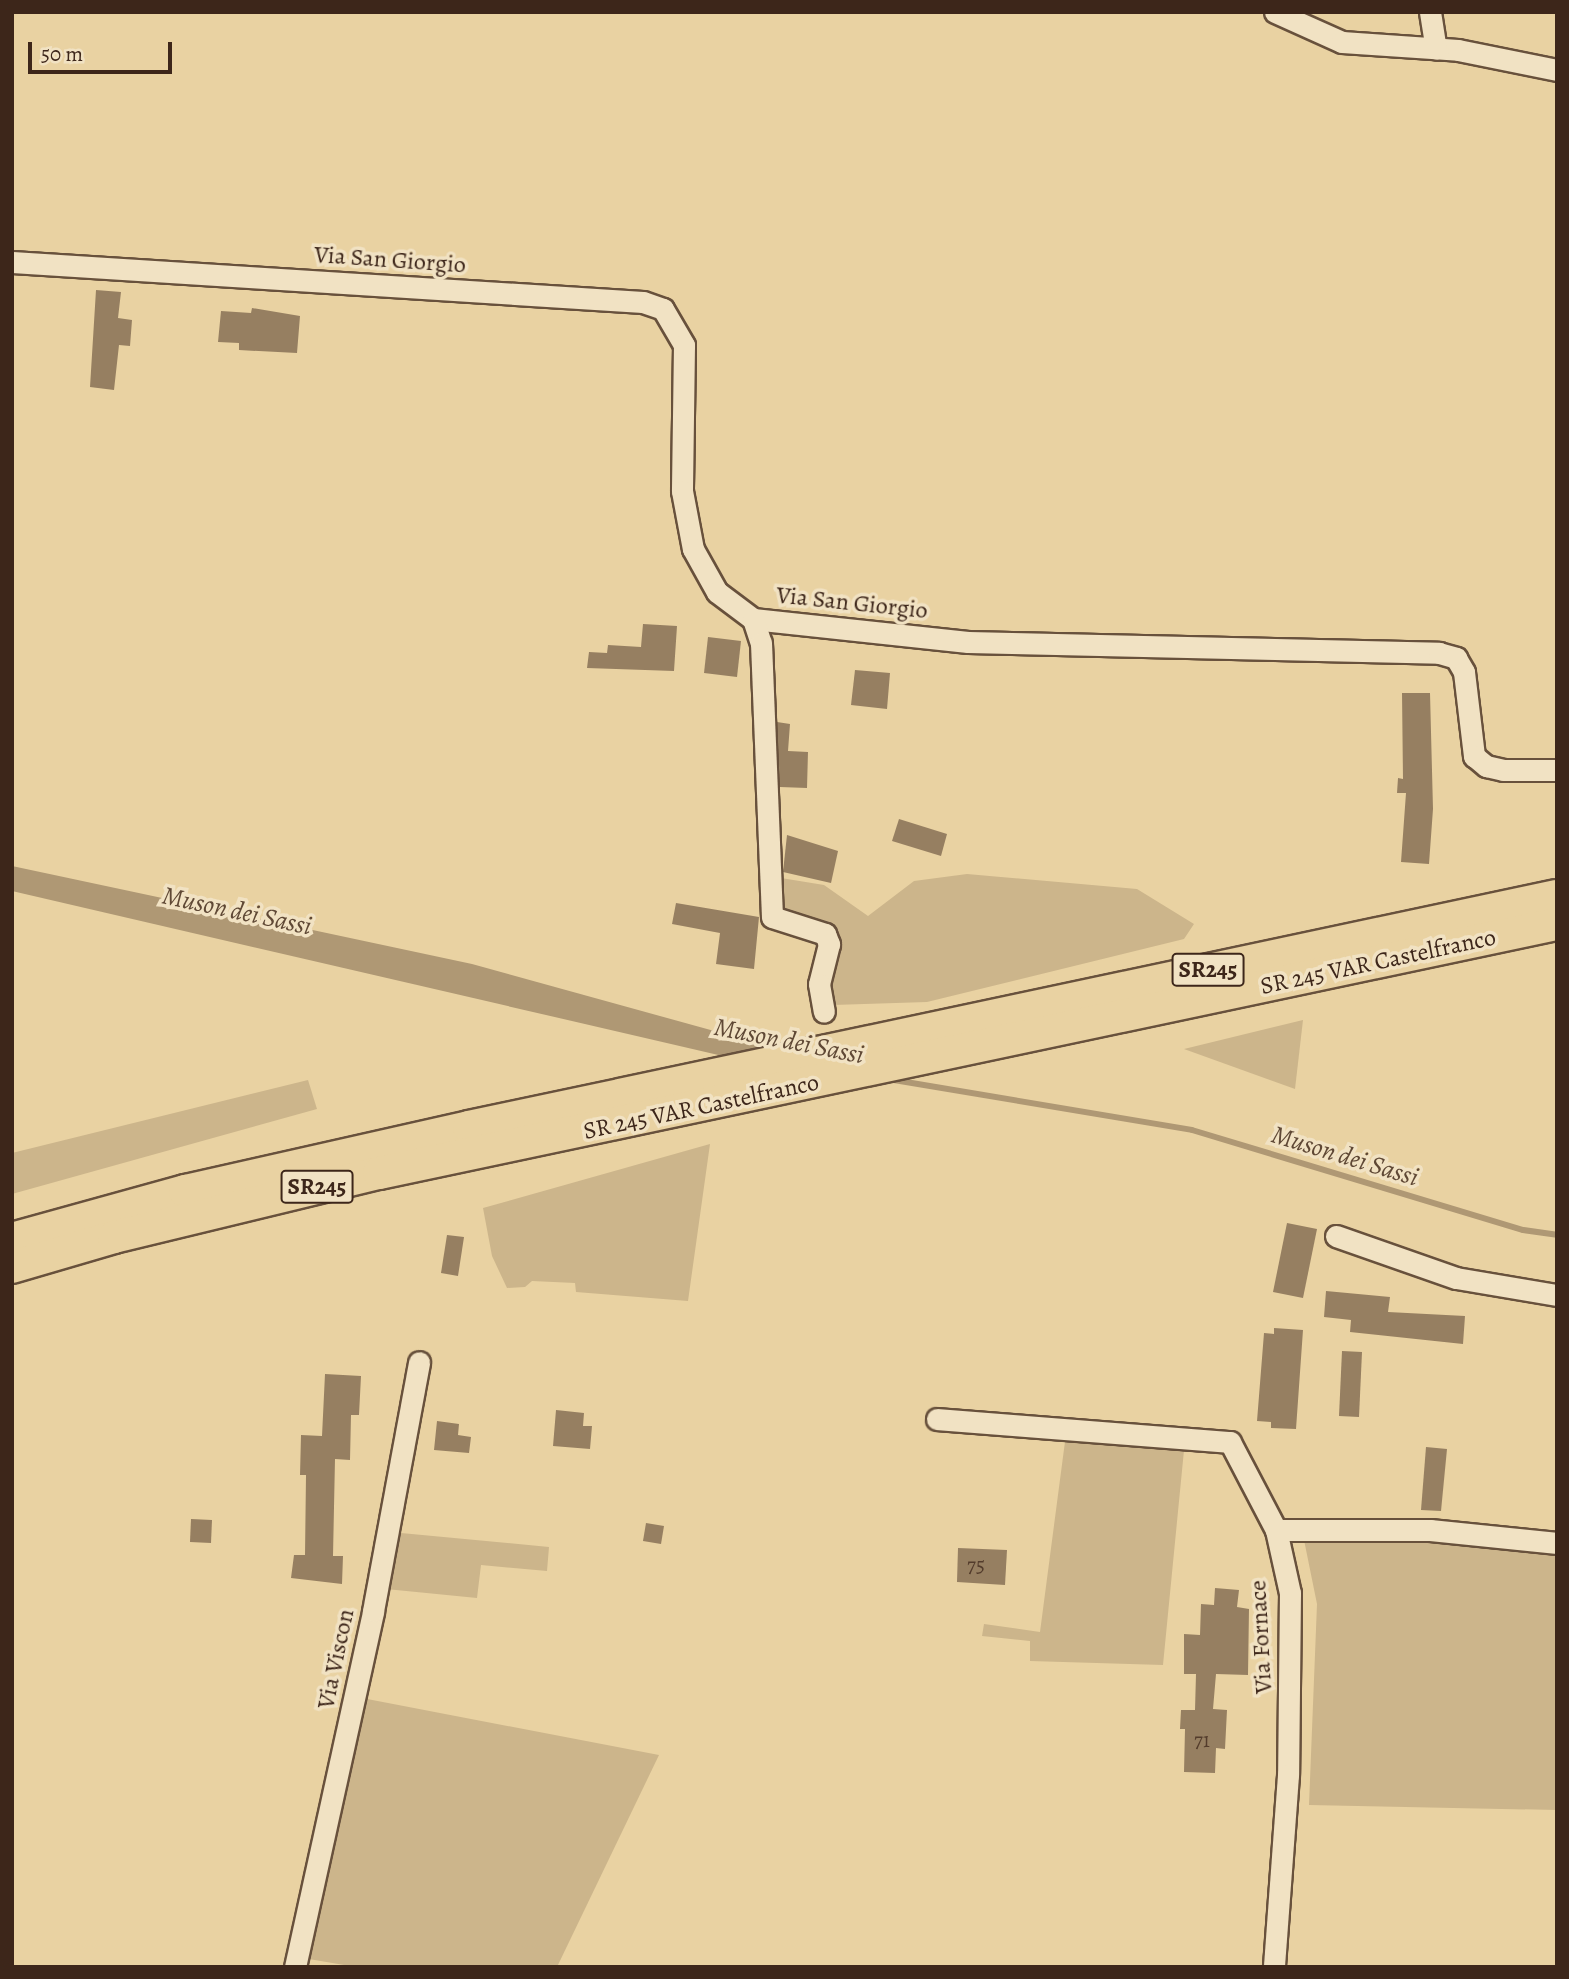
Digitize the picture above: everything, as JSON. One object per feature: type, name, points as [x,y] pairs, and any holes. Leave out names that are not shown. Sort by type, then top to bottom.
[{"type":"highway","name":"SR 245 VAR Castelfranco","points":[[12,1239],[186,1191],[556,1107],[1557,896]]},
{"type":"highway","name":"SR 245 VAR Castelfranco","points":[[12,1267],[265,1199],[1557,924]]},
{"type":"street","points":[[1430,12],[1436,49]]},
{"type":"street","points":[[1279,14],[1342,43],[1510,57],[1557,70]]},
{"type":"street","name":"Via San Giorgio","points":[[12,262],[643,302],[663,309],[684,345],[682,491],[692,549],[717,592],[753,619],[968,642],[1439,653],[1457,658],[1464,672],[1474,756],[1486,766],[1503,770],[1557,770]]},
{"type":"street","points":[[753,619],[761,642],[772,917],[825,934],[829,944],[819,984],[824,1012]]},
{"type":"street","points":[[1336,1236],[1456,1278],[1557,1295]]},
{"type":"street","name":"Via Viscon","points":[[295,1967],[373,1611],[419,1362]]},
{"type":"street","name":"Via Fornace","points":[[937,1419],[1230,1442],[1276,1530],[1290,1593],[1292,1662],[1274,1967]]},
{"type":"street","points":[[1276,1530],[1430,1530],[1557,1543]]},
{"type":"shaded area","points":[[12,866],[472,964],[772,1047],[727,1057],[12,891]]},
{"type":"shaded area","points":[[967,874],[1137,889],[1194,924],[1184,939],[927,1002],[833,1005],[829,983],[836,935],[779,913],[781,878],[824,885],[868,916],[914,881]]},
{"type":"shaded area","points":[[1303,1020],[1295,1089],[1184,1049]]},
{"type":"shaded area","points":[[308,1080],[317,1109],[12,1194],[12,1153]]},
{"type":"shaded area","points":[[710,1144],[688,1301],[576,1292],[575,1283],[532,1281],[525,1287],[507,1288],[492,1256],[483,1208]]},
{"type":"shaded area","points":[[1066,1434],[1185,1440],[1163,1665],[1030,1661],[1030,1641],[982,1636],[984,1624],[1040,1632]]},
{"type":"shaded area","points":[[401,1533],[549,1547],[547,1571],[481,1565],[477,1598],[386,1589]]},
{"type":"shaded area","points":[[1303,1535],[1557,1548],[1557,1810],[1309,1805],[1317,1604]]},
{"type":"shaded area","points":[[362,1698],[659,1755],[557,1967],[356,1967],[303,1958]]},
{"type":"building","points":[[96,290],[121,292],[118,318],[132,320],[130,346],[119,345],[114,390],[90,387]]},
{"type":"building","points":[[252,308],[300,316],[297,353],[239,350],[239,343],[218,342],[221,311],[251,313]]},
{"type":"building","points":[[643,624],[677,626],[674,671],[587,668],[589,652],[607,653],[608,645],[641,647]]},
{"type":"building","points":[[708,637],[741,641],[737,677],[704,673]]},
{"type":"building","points":[[855,670],[890,673],[887,709],[851,705]]},
{"type":"building","points":[[1402,693],[1430,693],[1433,809],[1429,864],[1401,862],[1406,793],[1397,793],[1398,778],[1403,779]]},
{"type":"building","points":[[777,722],[790,724],[788,751],[808,752],[807,788],[780,787]]},
{"type":"building","points":[[899,819],[947,834],[941,856],[892,841]]},
{"type":"building","points":[[787,835],[838,851],[831,883],[783,872]]},
{"type":"building","points":[[676,903],[759,917],[754,969],[716,964],[720,933],[672,924]]},
{"type":"building","points":[[1287,1223],[1317,1229],[1303,1298],[1273,1292]]},
{"type":"building","points":[[447,1235],[464,1237],[458,1276],[441,1273]]},
{"type":"building","points":[[1326,1291],[1390,1297],[1388,1312],[1465,1316],[1463,1344],[1350,1332],[1351,1320],[1324,1317]]},
{"type":"building","points":[[1274,1328],[1303,1330],[1296,1429],[1271,1428],[1271,1422],[1257,1421],[1264,1333],[1274,1334]]},
{"type":"building","points":[[1342,1351],[1362,1352],[1359,1417],[1339,1416]]},
{"type":"building","points":[[325,1374],[361,1376],[359,1415],[351,1415],[350,1460],[335,1459],[333,1556],[343,1556],[342,1584],[291,1578],[294,1555],[305,1555],[306,1475],[300,1475],[301,1435],[322,1436]]},
{"type":"building","points":[[556,1410],[584,1413],[583,1426],[592,1426],[590,1449],[553,1446]]},
{"type":"building","points":[[437,1421],[459,1424],[458,1435],[471,1437],[469,1453],[434,1450]]},
{"type":"building","points":[[1426,1447],[1447,1449],[1441,1511],[1421,1510]]},
{"type":"building","points":[[191,1519],[212,1520],[211,1543],[190,1542]]},
{"type":"building","points":[[646,1523],[664,1526],[661,1544],[643,1541]]},
{"type":"building","points":[[958,1548],[1007,1550],[1005,1585],[957,1582]]},
{"type":"building","points":[[1215,1588],[1239,1590],[1237,1607],[1249,1609],[1248,1675],[1216,1674],[1213,1709],[1227,1710],[1225,1749],[1216,1748],[1215,1773],[1184,1772],[1185,1729],[1180,1729],[1181,1710],[1195,1710],[1196,1674],[1184,1674],[1184,1634],[1200,1635],[1201,1604],[1214,1605]]},
{"type":"waterway","name":"Muson dei Sassi","points":[[888,1079],[1192,1130],[1523,1230],[1557,1235]]}]
